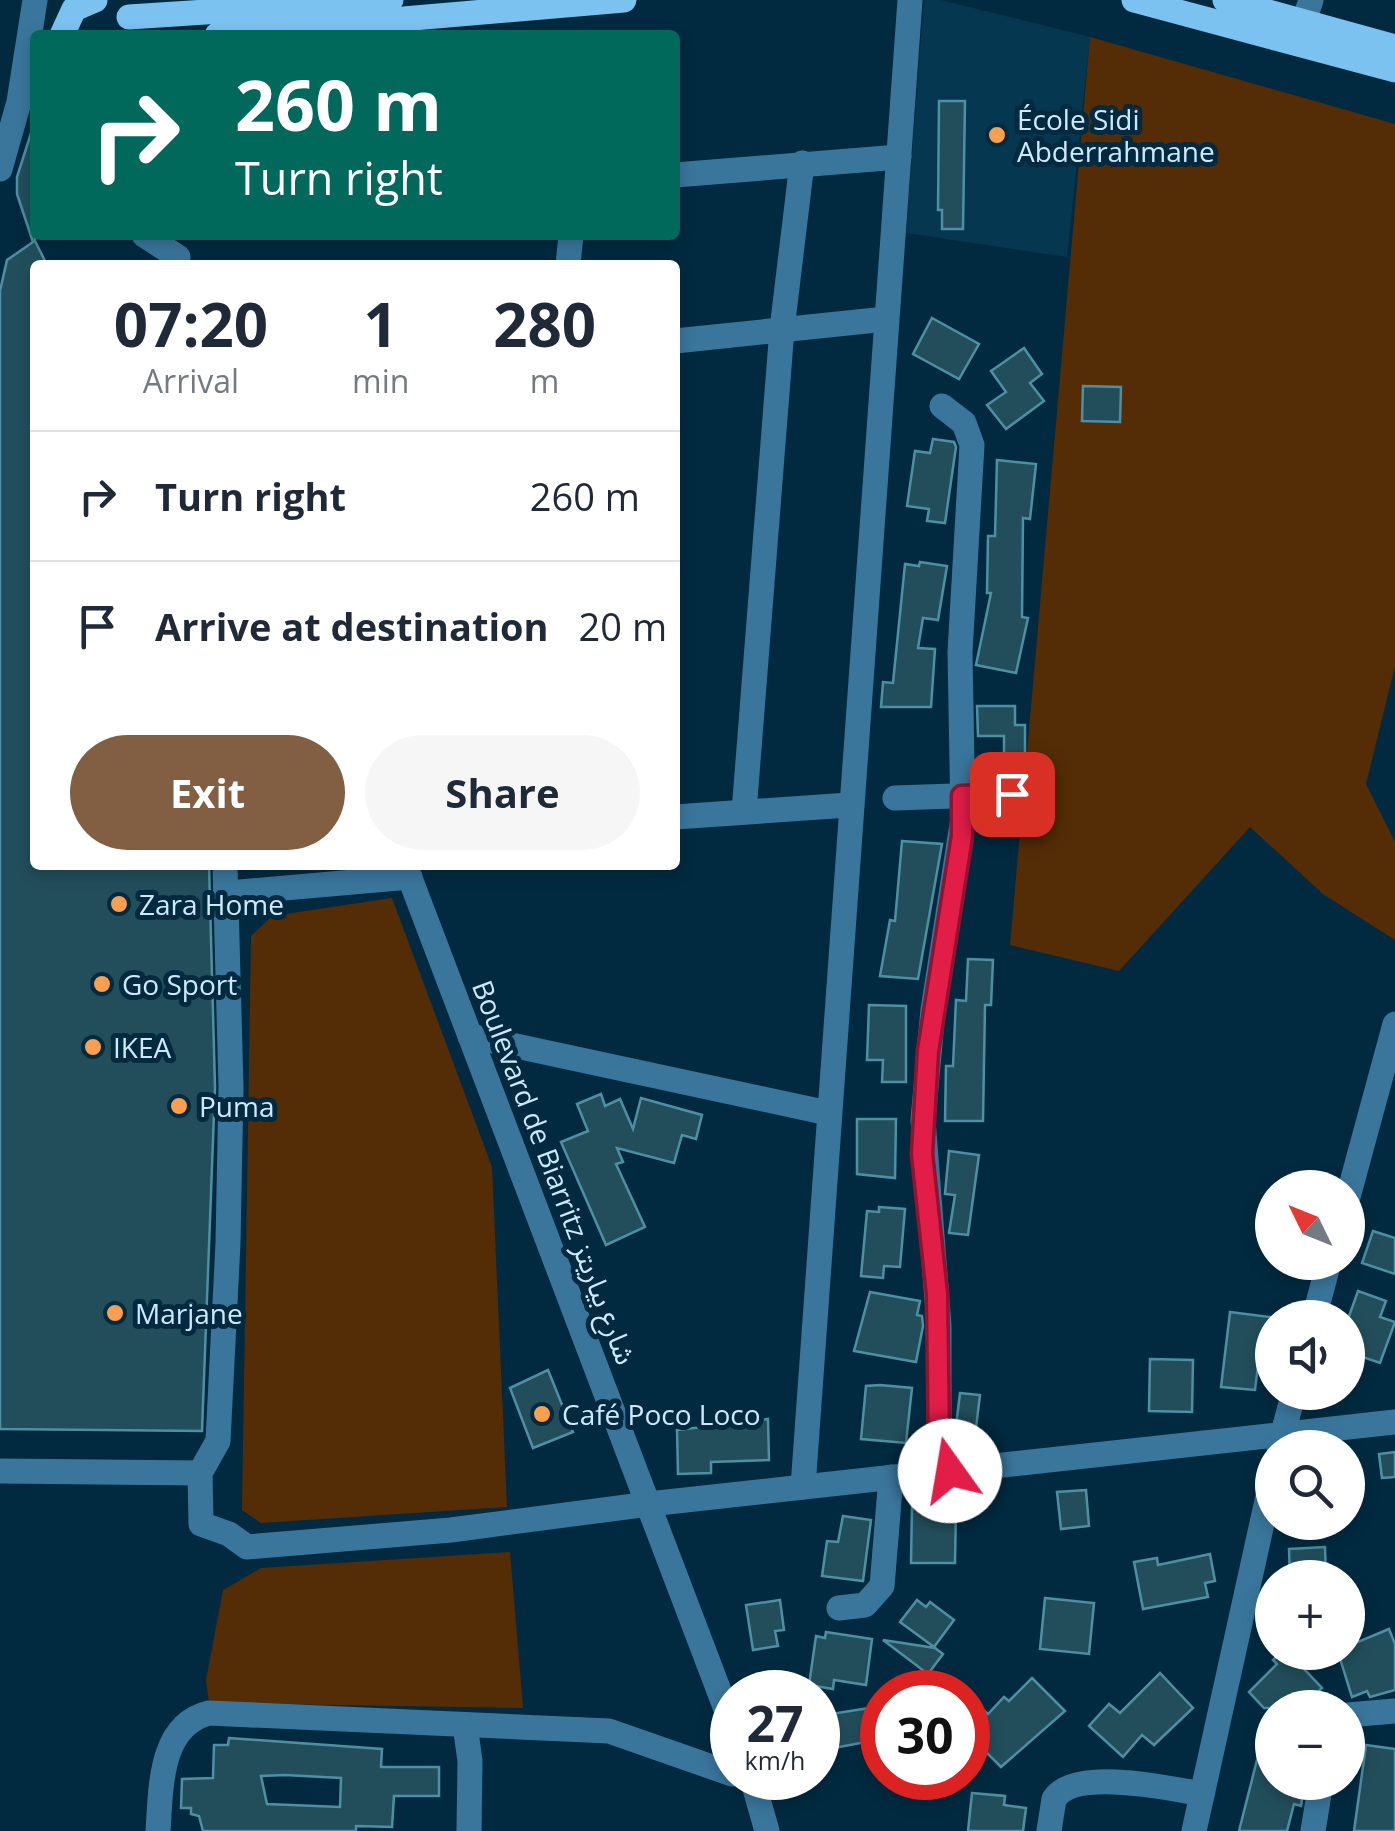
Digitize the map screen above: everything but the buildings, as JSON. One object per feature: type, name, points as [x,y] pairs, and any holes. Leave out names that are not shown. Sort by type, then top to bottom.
[{"type":"main road","points":[[205,0],[234,11]]},
{"type":"main road","points":[[117,11],[234,11],[391,0]]},
{"type":"main road","points":[[275,30],[624,0]]},
{"type":"main road","points":[[1134,0],[1395,70]]},
{"type":"main road","points":[[1225,0],[1308,10],[1395,47]]},
{"type":"street","points":[[32,30],[35,0]]},
{"type":"street","points":[[803,1487],[910,0]]},
{"type":"street","points":[[39,30],[72,16]]},
{"type":"street","points":[[0,169],[30,42]]},
{"type":"street","points":[[680,174],[899,157]]},
{"type":"street","points":[[744,812],[782,329],[802,163]]},
{"type":"street","points":[[155,240],[179,251]]},
{"type":"street","points":[[680,340],[886,319]]},
{"type":"street","points":[[938,1472],[939,1326],[923,1120],[933,1010],[962,836],[960,652],[972,445],[964,423],[942,406]]},
{"type":"street","points":[[896,798],[1012,794]]},
{"type":"street","points":[[680,817],[849,806]]},
{"type":"street","points":[[226,870],[228,1243],[218,1440],[200,1473],[202,1524],[229,1534],[246,1548],[262,1549],[938,1472],[1255,1443]]},
{"type":"street","points":[[228,893],[408,871]]},
{"type":"street","name":"Boulevard de Biarritz شارع بياريتز","points":[[408,871],[711,1670]]},
{"type":"street","points":[[1355,1170],[1395,1024]]},
{"type":"street","points":[[470,1036],[828,1112]]},
{"type":"street","points":[[1347,1430],[1395,1422]]},
{"type":"street","points":[[0,1471],[200,1473]]},
{"type":"street","points":[[839,1608],[866,1606],[882,1586],[891,1478]]},
{"type":"street","points":[[1194,1831],[1258,1540]]},
{"type":"street","points":[[1365,1714],[1395,1711]]},
{"type":"street","points":[[158,1831],[166,1759],[178,1734],[196,1716],[242,1712],[626,1734],[710,1765]]},
{"type":"street","points":[[464,1725],[470,1761],[468,1831]]},
{"type":"street","points":[[1049,1831],[1054,1799],[1072,1784],[1106,1782],[1202,1794]]},
{"type":"street","points":[[754,1800],[766,1831]]},
{"type":"street","points":[[1313,1831],[1318,1800]]},
{"type":"shaded area","name":"École Sidi Abderrahmane","points":[[924,0],[941,0],[1090,37],[1067,257],[906,233]]},
{"type":"shaded area","points":[[1090,37],[1395,124],[1395,666],[1366,784],[1395,842],[1395,940],[1323,894],[1250,827],[1119,971],[1010,945]]},
{"type":"shaded area","points":[[392,898],[492,1167],[507,1507],[261,1523],[242,1510],[251,936],[272,916]]},
{"type":"shaded area","points":[[510,1552],[523,1708],[209,1703],[206,1680],[223,1590],[261,1568]]},
{"type":"place","name":"École Sidi Abderrahmane","points":[[997,135]]},
{"type":"place","name":"Zara Home","points":[[119,904]]},
{"type":"place","name":"Go Sport","points":[[102,984]]},
{"type":"place","name":"IKEA","points":[[93,1047]]},
{"type":"place","name":"Puma","points":[[179,1106]]},
{"type":"place","name":"Marjane","points":[[115,1313]]},
{"type":"place","name":"Café Poco Loco","points":[[542,1414]]},
{"type":"route","points":[[950,1471],[939,1445],[937,1294],[922,1154],[928,1051],[962,836],[962,796],[1012,794]]}]
